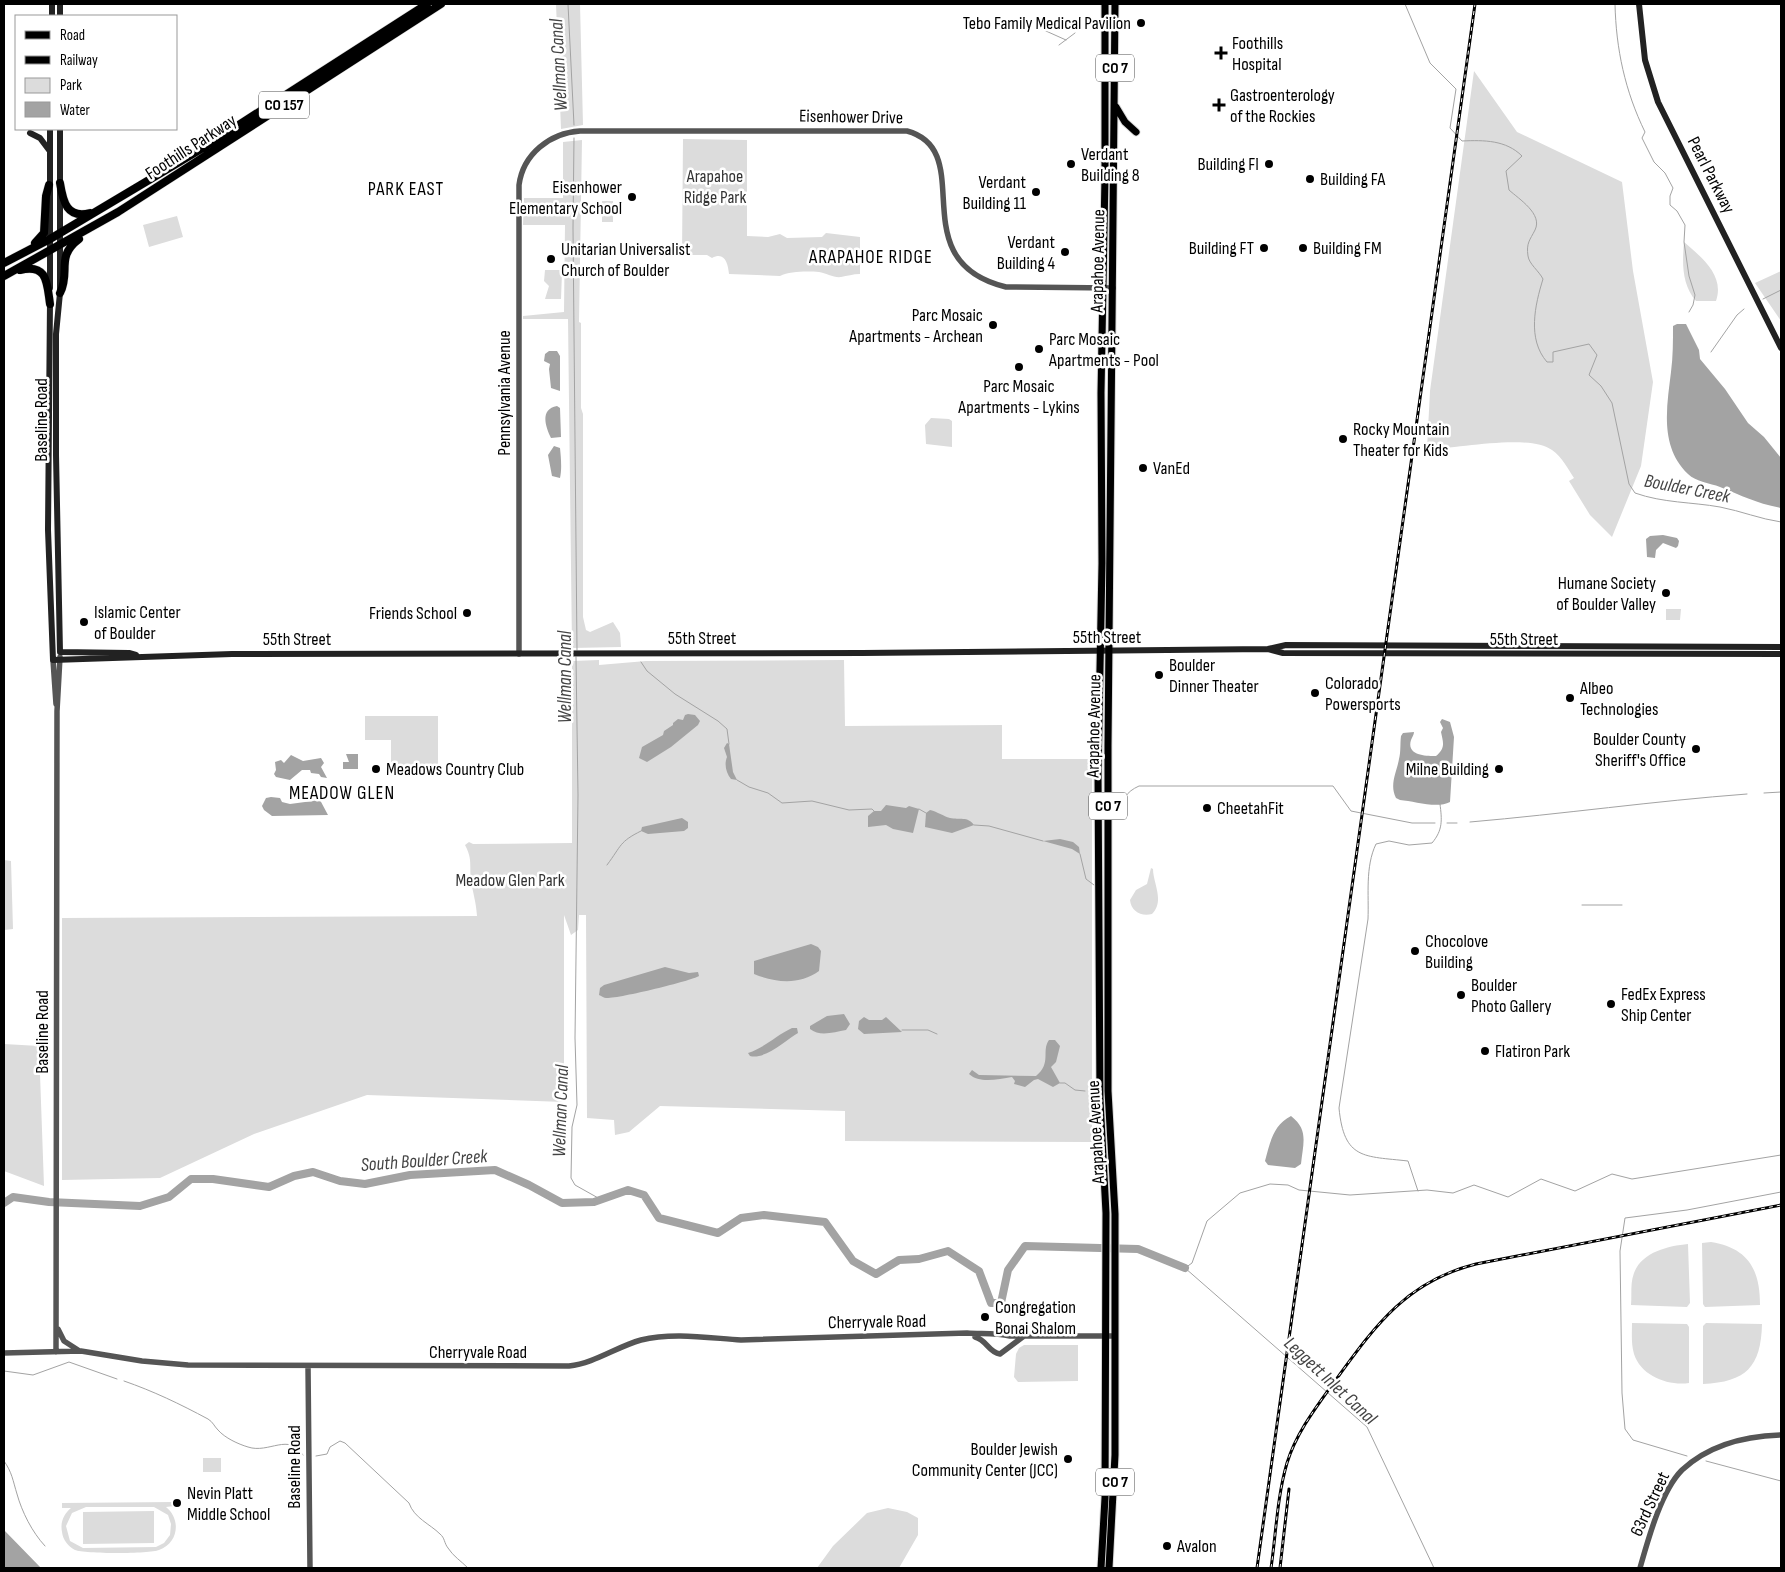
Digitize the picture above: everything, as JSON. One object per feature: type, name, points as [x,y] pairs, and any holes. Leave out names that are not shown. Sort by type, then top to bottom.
[{"type":"highway","name":"Foothills Parkway","points":[[4,262],[60,234],[206,146],[427,4]]},
{"type":"highway","name":"Foothills Parkway","points":[[7,274],[118,212],[441,4]]},
{"type":"highway","points":[[60,183],[64,203],[73,214],[83,215],[104,207]]},
{"type":"highway","points":[[4,262],[42,237],[45,228],[46,196],[49,185]]},
{"type":"highway","points":[[60,293],[64,286],[64,257],[69,247],[118,212]]},
{"type":"highway","points":[[7,274],[30,268],[42,272],[46,280],[50,304]]},
{"type":"main road","name":"Arapahoe Avenue","points":[[1100,1568],[1105,1498],[1106,1336],[1106,1235],[1100,1092],[1098,751],[1105,4]]},
{"type":"main road","name":"Arapahoe Avenue","points":[[1109,1568],[1114,1492],[1115,1336],[1115,1235],[1108,1091],[1108,730],[1115,4]]},
{"type":"main road","name":"Pearl Parkway","points":[[1639,5],[1645,60],[1664,116],[1781,348]]},
{"type":"main road","points":[[1115,106],[1125,122],[1136,132]]},
{"type":"main road","name":"Baseline Road","points":[[50,130],[48,530],[53,660]]},
{"type":"main road","name":"Baseline Road","points":[[60,130],[60,293],[56,364],[56,531],[60,655]]},
{"type":"main road","points":[[30,133],[40,138],[50,151]]},
{"type":"main road","name":"55th Street","points":[[53,660],[60,655],[129,658],[136,655],[1110,652],[1268,649],[1286,646],[1781,647]]},
{"type":"main road","name":"55th Street","points":[[1268,649],[1283,653],[1781,654]]},
{"type":"street","name":"Eisenhower Drive","points":[[546,142],[567,132],[592,131],[907,131],[921,137],[938,158],[943,175],[944,219],[948,239],[958,258],[975,274],[987,282],[1006,287],[1113,288]]},
{"type":"street","name":"Pennsylvania Avenue","points":[[518,654],[519,185],[526,163],[546,142]]},
{"type":"street","name":"55th Street","points":[[52,652],[60,655]]},
{"type":"street","name":"Baseline Road","points":[[56,1352],[57,711],[60,655]]},
{"type":"street","name":"Baseline Road","points":[[53,660],[57,711]]},
{"type":"street","points":[[56,1322],[62,1339],[81,1351]]},
{"type":"street","points":[[1026,1335],[1000,1354],[992,1351],[989,1347],[989,1340],[993,1335],[1000,1333],[1006,1336],[1026,1335],[1115,1336]]},
{"type":"street","name":"Cherryvale Road","points":[[948,1335],[977,1337],[985,1341],[989,1347]]},
{"type":"street","name":"Cherryvale Road","points":[[4,1354],[81,1351],[174,1364],[568,1366],[593,1361],[625,1346],[649,1339],[690,1336],[725,1337],[741,1340],[762,1337],[993,1335]]},
{"type":"street","points":[[1006,1336],[1009,1347]]},
{"type":"street","points":[[290,1366],[304,1373],[308,1381]]},
{"type":"street","name":"Baseline Road","points":[[308,1366],[310,1568]]},
{"type":"street","name":"63rd Street","points":[[1640,1568],[1655,1520],[1668,1492],[1681,1471],[1730,1442],[1754,1436],[1781,1435]]},
{"type":"green space","points":[[556,4],[580,4],[583,125],[561,129]]},
{"type":"green space","points":[[1474,71],[1517,132],[1622,182],[1633,271],[1653,382],[1641,466],[1612,537],[1590,515],[1569,481],[1574,478],[1562,460],[1552,450],[1541,445],[1510,442],[1427,449],[1430,391]]},
{"type":"green space","name":"Arapahoe Ridge Park","points":[[683,139],[747,140],[747,236],[768,237],[780,234],[787,238],[822,237],[826,233],[860,237],[860,274],[838,277],[819,272],[794,272],[780,276],[729,274],[727,263],[723,257],[716,256],[712,258],[707,255],[682,255]]},
{"type":"green space","points":[[582,140],[579,322],[581,323],[581,408],[583,414],[583,617],[586,630],[590,632],[613,622],[620,633],[621,647],[572,648],[568,319],[523,319],[523,316],[564,312],[565,225],[523,225],[524,198],[563,198],[563,142]]},
{"type":"green space","points":[[602,201],[613,201],[613,222],[602,222]]},
{"type":"green space","points":[[177,216],[183,237],[149,247],[143,225]]},
{"type":"green space","points":[[1684,242],[1710,267],[1717,283],[1716,301],[1696,301],[1691,295],[1684,274]]},
{"type":"green space","points":[[545,270],[560,270],[562,272],[561,299],[545,299],[549,286],[544,281]]},
{"type":"green space","points":[[1781,271],[1781,321],[1755,283]]},
{"type":"green space","points":[[931,418],[949,419],[952,421],[952,447],[926,444],[925,425]]},
{"type":"green space","points":[[1666,609],[1681,609],[1680,620],[1666,620]]},
{"type":"green space","name":"Meadow Glen Park","points":[[599,660],[599,665],[646,661],[844,660],[845,726],[1002,725],[1002,759],[1092,759],[1092,1142],[845,1141],[845,1111],[660,1106],[629,1132],[615,1135],[614,1120],[587,1118],[586,915],[579,915],[578,930],[571,935],[564,915],[564,1102],[367,1095],[254,1134],[160,1178],[62,1180],[62,918],[477,916],[471,880],[470,859],[465,845],[469,842],[473,844],[572,843],[572,661]]},
{"type":"green space","points":[[365,716],[438,716],[438,776],[391,776],[391,740],[365,740]]},
{"type":"green space","points":[[4,860],[11,861],[13,929],[4,930]]},
{"type":"green space","points":[[1151,868],[1153,869],[1158,903],[1152,914],[1144,915],[1134,910],[1130,900],[1136,890],[1147,884]]},
{"type":"green space","points":[[4,1044],[39,1046],[44,1186],[4,1171]]},
{"type":"green space","points":[[1711,1242],[1734,1249],[1749,1262],[1758,1281],[1760,1305],[1705,1307],[1703,1304],[1702,1243]]},
{"type":"green space","points":[[1688,1244],[1690,1303],[1687,1307],[1631,1305],[1634,1273],[1643,1260],[1656,1251]]},
{"type":"green space","points":[[1632,1323],[1687,1324],[1689,1327],[1689,1383],[1681,1384],[1664,1381],[1649,1374],[1643,1368],[1633,1350]]},
{"type":"green space","points":[[1706,1323],[1762,1324],[1758,1351],[1748,1369],[1730,1380],[1703,1384],[1703,1326]]},
{"type":"green space","points":[[1024,1345],[1078,1345],[1078,1381],[1018,1382],[1014,1377],[1016,1354],[1019,1348]]},
{"type":"green space","points":[[203,1458],[221,1458],[221,1472],[203,1472]]},
{"type":"green space","points":[[174,1502],[174,1506],[166,1507],[174,1518],[176,1530],[171,1542],[159,1550],[103,1553],[75,1550],[66,1542],[63,1535],[62,1522],[66,1513],[71,1508],[62,1508],[62,1503]],"holes":[[[86,1507],[154,1507],[168,1515],[171,1524],[170,1535],[164,1543],[156,1547],[83,1548],[70,1541],[66,1526],[72,1513]]]},
{"type":"green space","points":[[888,1508],[907,1512],[918,1518],[918,1535],[899,1568],[817,1568],[833,1546],[867,1513]]},
{"type":"green space","points":[[154,1511],[154,1543],[83,1544],[83,1512]]},
{"type":"water","points":[[1686,324],[1699,350],[1700,359],[1725,389],[1748,423],[1764,437],[1781,458],[1781,508],[1756,502],[1695,479],[1679,463],[1673,451],[1667,425],[1673,355],[1673,326]]},
{"type":"water","points":[[549,351],[557,351],[560,356],[560,391],[551,388],[550,364],[544,361],[545,354]]},
{"type":"water","points":[[557,406],[560,408],[561,437],[551,438],[545,419],[548,411]]},
{"type":"water","points":[[554,446],[560,448],[560,478],[552,476],[548,455]]},
{"type":"water","points":[[1663,535],[1677,538],[1679,541],[1678,546],[1676,548],[1663,543],[1656,550],[1655,558],[1647,557],[1646,539],[1650,536]]},
{"type":"water","points":[[685,715],[695,715],[700,721],[698,725],[671,747],[647,762],[639,758],[642,747],[663,735],[664,731],[673,723],[678,719],[683,720]]},
{"type":"water","points":[[1442,719],[1450,722],[1454,737],[1450,802],[1432,805],[1396,798],[1393,783],[1400,756],[1401,736],[1403,733],[1414,732],[1410,745],[1414,752],[1436,756],[1443,745],[1441,732],[1443,728],[1440,722]]},
{"type":"water","points":[[727,743],[729,744],[733,772],[737,780],[731,779],[727,771],[727,757],[724,748]]},
{"type":"water","points":[[346,754],[358,754],[358,769],[343,769],[343,762],[349,762]]},
{"type":"water","points":[[291,755],[303,761],[321,758],[324,763],[321,767],[327,778],[311,773],[310,770],[302,770],[290,780],[276,777],[274,774],[276,770],[275,762],[281,760],[284,763]]},
{"type":"water","points":[[266,798],[280,798],[282,802],[290,804],[320,800],[328,815],[272,816],[262,806]]},
{"type":"water","points":[[886,805],[906,808],[909,806],[919,809],[913,833],[893,829],[886,825],[868,827],[868,816],[874,811],[881,811]]},
{"type":"water","points":[[930,810],[950,818],[969,820],[974,825],[952,833],[925,827],[926,813]]},
{"type":"water","points":[[682,818],[688,822],[688,828],[684,831],[648,834],[641,831],[642,827]]},
{"type":"water","points":[[1060,839],[1073,842],[1079,847],[1080,854],[1072,849],[1043,841]]},
{"type":"water","points":[[811,944],[818,947],[821,951],[819,971],[812,976],[804,979],[779,981],[754,974],[754,961]]},
{"type":"water","points":[[665,967],[689,973],[698,972],[699,976],[624,996],[606,998],[599,995],[600,988],[604,985]]},
{"type":"water","points":[[844,1014],[850,1024],[846,1030],[818,1033],[810,1029],[810,1026],[827,1016]]},
{"type":"water","points":[[864,1017],[869,1020],[882,1020],[886,1017],[902,1032],[864,1034],[858,1029],[859,1021]]},
{"type":"water","points":[[792,1028],[797,1028],[798,1033],[775,1049],[756,1056],[750,1056],[748,1053],[760,1048]]},
{"type":"water","points":[[1049,1040],[1055,1040],[1060,1046],[1056,1062],[1051,1067],[1060,1083],[1053,1087],[1038,1079],[1025,1087],[1014,1084],[1015,1081],[1012,1077],[984,1080],[969,1074],[972,1070],[979,1075],[1036,1076],[1044,1066]]},
{"type":"water","points":[[1291,1116],[1297,1121],[1303,1132],[1301,1164],[1295,1168],[1268,1165],[1265,1161],[1273,1135],[1280,1124]]},
{"type":"water","points":[[4,1530],[41,1568],[4,1568]]},
{"type":"waterway","name":"Wellman Canal","points":[[568,4],[574,125]]},
{"type":"waterway","name":"Boulder Creek","points":[[1405,4],[1430,63],[1456,89],[1450,128],[1462,141],[1494,142],[1509,147],[1522,156],[1506,171],[1509,190],[1529,207],[1536,218],[1537,224],[1529,242],[1528,252],[1530,262],[1543,279],[1535,311],[1534,322],[1537,343],[1547,362],[1553,362],[1553,352],[1589,344],[1597,355],[1589,375],[1601,386],[1612,403],[1629,484],[1635,493],[1667,501],[1720,507],[1781,522]]},
{"type":"waterway","points":[[1615,4],[1617,37],[1623,70],[1632,101],[1645,132],[1642,138],[1654,162],[1665,173],[1673,188],[1670,196],[1670,205],[1677,211],[1685,225],[1684,242],[1689,276],[1695,295],[1689,312]]},
{"type":"waterway","points":[[1037,27],[1066,40]]},
{"type":"waterway","points":[[1059,45],[1075,33]]},
{"type":"waterway","name":"Wellman Canal","points":[[574,138],[573,228],[577,650]]},
{"type":"waterway","points":[[1763,299],[1781,290]]},
{"type":"waterway","points":[[1711,352],[1737,315],[1744,309]]},
{"type":"waterway","name":"Wellman Canal","points":[[576,657],[578,795],[575,1038],[577,1105],[572,1127],[571,1178],[575,1185],[600,1199]]},
{"type":"waterway","points":[[641,662],[647,671],[675,694],[718,721],[727,729],[729,744]]},
{"type":"waterway","points":[[737,780],[749,787],[768,793],[782,803],[812,801],[849,810],[872,809],[874,811]]},
{"type":"waterway","points":[[1121,814],[1122,804],[1126,797],[1139,786],[1333,786],[1351,811],[1412,823],[1435,823]]},
{"type":"waterway","points":[[1764,793],[1781,792]]},
{"type":"waterway","points":[[1470,822],[1747,794]]},
{"type":"waterway","points":[[1418,1191],[1408,1161],[1368,1156],[1351,1146],[1346,1138],[1339,1108],[1368,919],[1370,862],[1376,844],[1389,841],[1409,845],[1432,843],[1441,825],[1440,804]]},
{"type":"waterway","points":[[919,809],[926,813]]},
{"type":"waterway","points":[[1447,823],[1457,823]]},
{"type":"waterway","points":[[974,825],[989,826],[1043,841]]},
{"type":"waterway","points":[[607,865],[625,841],[641,831]]},
{"type":"waterway","points":[[1080,854],[1086,879],[1094,885]]},
{"type":"waterway","points":[[1582,905],[1622,905]]},
{"type":"waterway","points":[[902,1030],[928,1030],[937,1034]]},
{"type":"waterway","points":[[1060,1083],[1065,1083],[1075,1090],[1085,1091]]},
{"type":"waterway","name":"South Boulder Creek","points":[[1434,1568],[1367,1427],[1185,1268],[1192,1263],[1207,1221],[1240,1193],[1270,1184],[1288,1185],[1299,1190],[1350,1195],[1427,1190],[1453,1193],[1474,1185],[1508,1197],[1541,1179],[1575,1191],[1612,1174],[1632,1179],[1781,1155]]},
{"type":"waterway","name":"South Boulder Creek","points":[[4,1203],[13,1197],[49,1202],[140,1206],[169,1197],[191,1179],[213,1179],[269,1187],[294,1176],[313,1172],[340,1181],[365,1184],[410,1175],[495,1170],[529,1185],[562,1203],[594,1202],[628,1190],[644,1195],[659,1218],[718,1233],[741,1218],[764,1215],[825,1222],[853,1261],[876,1274],[899,1260],[919,1259],[948,1251],[979,1271],[991,1303],[1001,1303],[1008,1270],[1025,1246],[1138,1249],[1185,1268]]},
{"type":"waterway","points":[[1687,1456],[1633,1440],[1625,1429],[1622,1393],[1620,1251],[1625,1218],[1687,1210],[1781,1192]]},
{"type":"waterway","points":[[4,1371],[33,1375],[69,1362],[117,1379]]},
{"type":"waterway","points":[[124,1381],[166,1398],[208,1419],[224,1436],[240,1444],[256,1448],[285,1444],[291,1445],[297,1448],[303,1455]]},
{"type":"waterway","points":[[316,1456],[327,1454],[330,1447],[340,1441],[345,1443],[409,1503],[418,1517],[442,1536],[450,1551],[468,1568]]},
{"type":"waterway","points":[[4,1461],[11,1473],[25,1515],[45,1546]]},
{"type":"waterway","points":[[1706,1461],[1781,1481]]},
{"type":"railway","points":[[1257,1568],[1475,4]]},
{"type":"railway","points":[[1271,1568],[1281,1489],[1287,1463],[1300,1432],[1362,1345],[1392,1310],[1410,1295],[1451,1272],[1476,1264],[1781,1205]]},
{"type":"railway","points":[[1280,1568],[1289,1489]]},
{"type":"place","name":"Tebo Family Medical Pavilion","points":[[1141,23]]},
{"type":"place","name":"Foothills Hospital","points":[[1221,53]]},
{"type":"place","name":"Gastroenterology of the Rockies","points":[[1219,105]]},
{"type":"place","name":"Verdant Building 8","points":[[1071,164]]},
{"type":"place","name":"Building FI","points":[[1269,164]]},
{"type":"place","name":"Building FA","points":[[1310,179]]},
{"type":"place","name":"Verdant Building 11","points":[[1036,192]]},
{"type":"place","name":"Eisenhower Elementary School","points":[[632,197]]},
{"type":"place","name":"Building FT","points":[[1264,248]]},
{"type":"place","name":"Building FM","points":[[1303,248]]},
{"type":"place","name":"Verdant Building 4","points":[[1065,252]]},
{"type":"place","name":"Unitarian Universalist Church of Boulder","points":[[551,259]]},
{"type":"place","name":"Parc Mosaic Apartments - Archean","points":[[993,325]]},
{"type":"place","name":"Parc Mosaic Apartments - Pool","points":[[1039,349]]},
{"type":"place","name":"Parc Mosaic Apartments - Lykins","points":[[1019,367]]},
{"type":"place","name":"Rocky Mountain Theater for Kids","points":[[1343,439]]},
{"type":"place","name":"VanEd","points":[[1143,468]]},
{"type":"place","name":"Humane Society of Boulder Valley","points":[[1666,593]]},
{"type":"place","name":"Friends School","points":[[467,613]]},
{"type":"place","name":"Islamic Center of Boulder","points":[[84,622]]},
{"type":"place","name":"Boulder Dinner Theater","points":[[1159,675]]},
{"type":"place","name":"Colorado Powersports","points":[[1315,693]]},
{"type":"place","name":"Albeo Technologies","points":[[1570,698]]},
{"type":"place","name":"Boulder County Sheriff's Office","points":[[1696,749]]},
{"type":"place","name":"Meadows Country Club","points":[[376,769]]},
{"type":"place","name":"Milne Building","points":[[1499,769]]},
{"type":"place","name":"CheetahFit","points":[[1207,808]]},
{"type":"place","name":"Chocolove Building","points":[[1415,951]]},
{"type":"place","name":"Boulder Photo Gallery","points":[[1461,995]]},
{"type":"place","name":"FedEx Express Ship Center","points":[[1611,1004]]},
{"type":"place","name":"Flatiron Park","points":[[1485,1051]]},
{"type":"place","name":"Congregation Bonai Shalom","points":[[985,1317]]},
{"type":"place","name":"Boulder Jewish Community Center (JCC)","points":[[1068,1459]]},
{"type":"place","name":"Nevin Platt Middle School","points":[[177,1503]]},
{"type":"place","name":"Avalon","points":[[1167,1546]]},
{"type":"district","name":"PARK EAST","points":[[406,189]]},
{"type":"district","name":"ARAPAHOE RIDGE","points":[[871,257]]},
{"type":"district","name":"MEADOW GLEN","points":[[342,793]]},
{"type":"water label","name":"Leggett Inlet Canal","points":[[1330,1381]]}]
